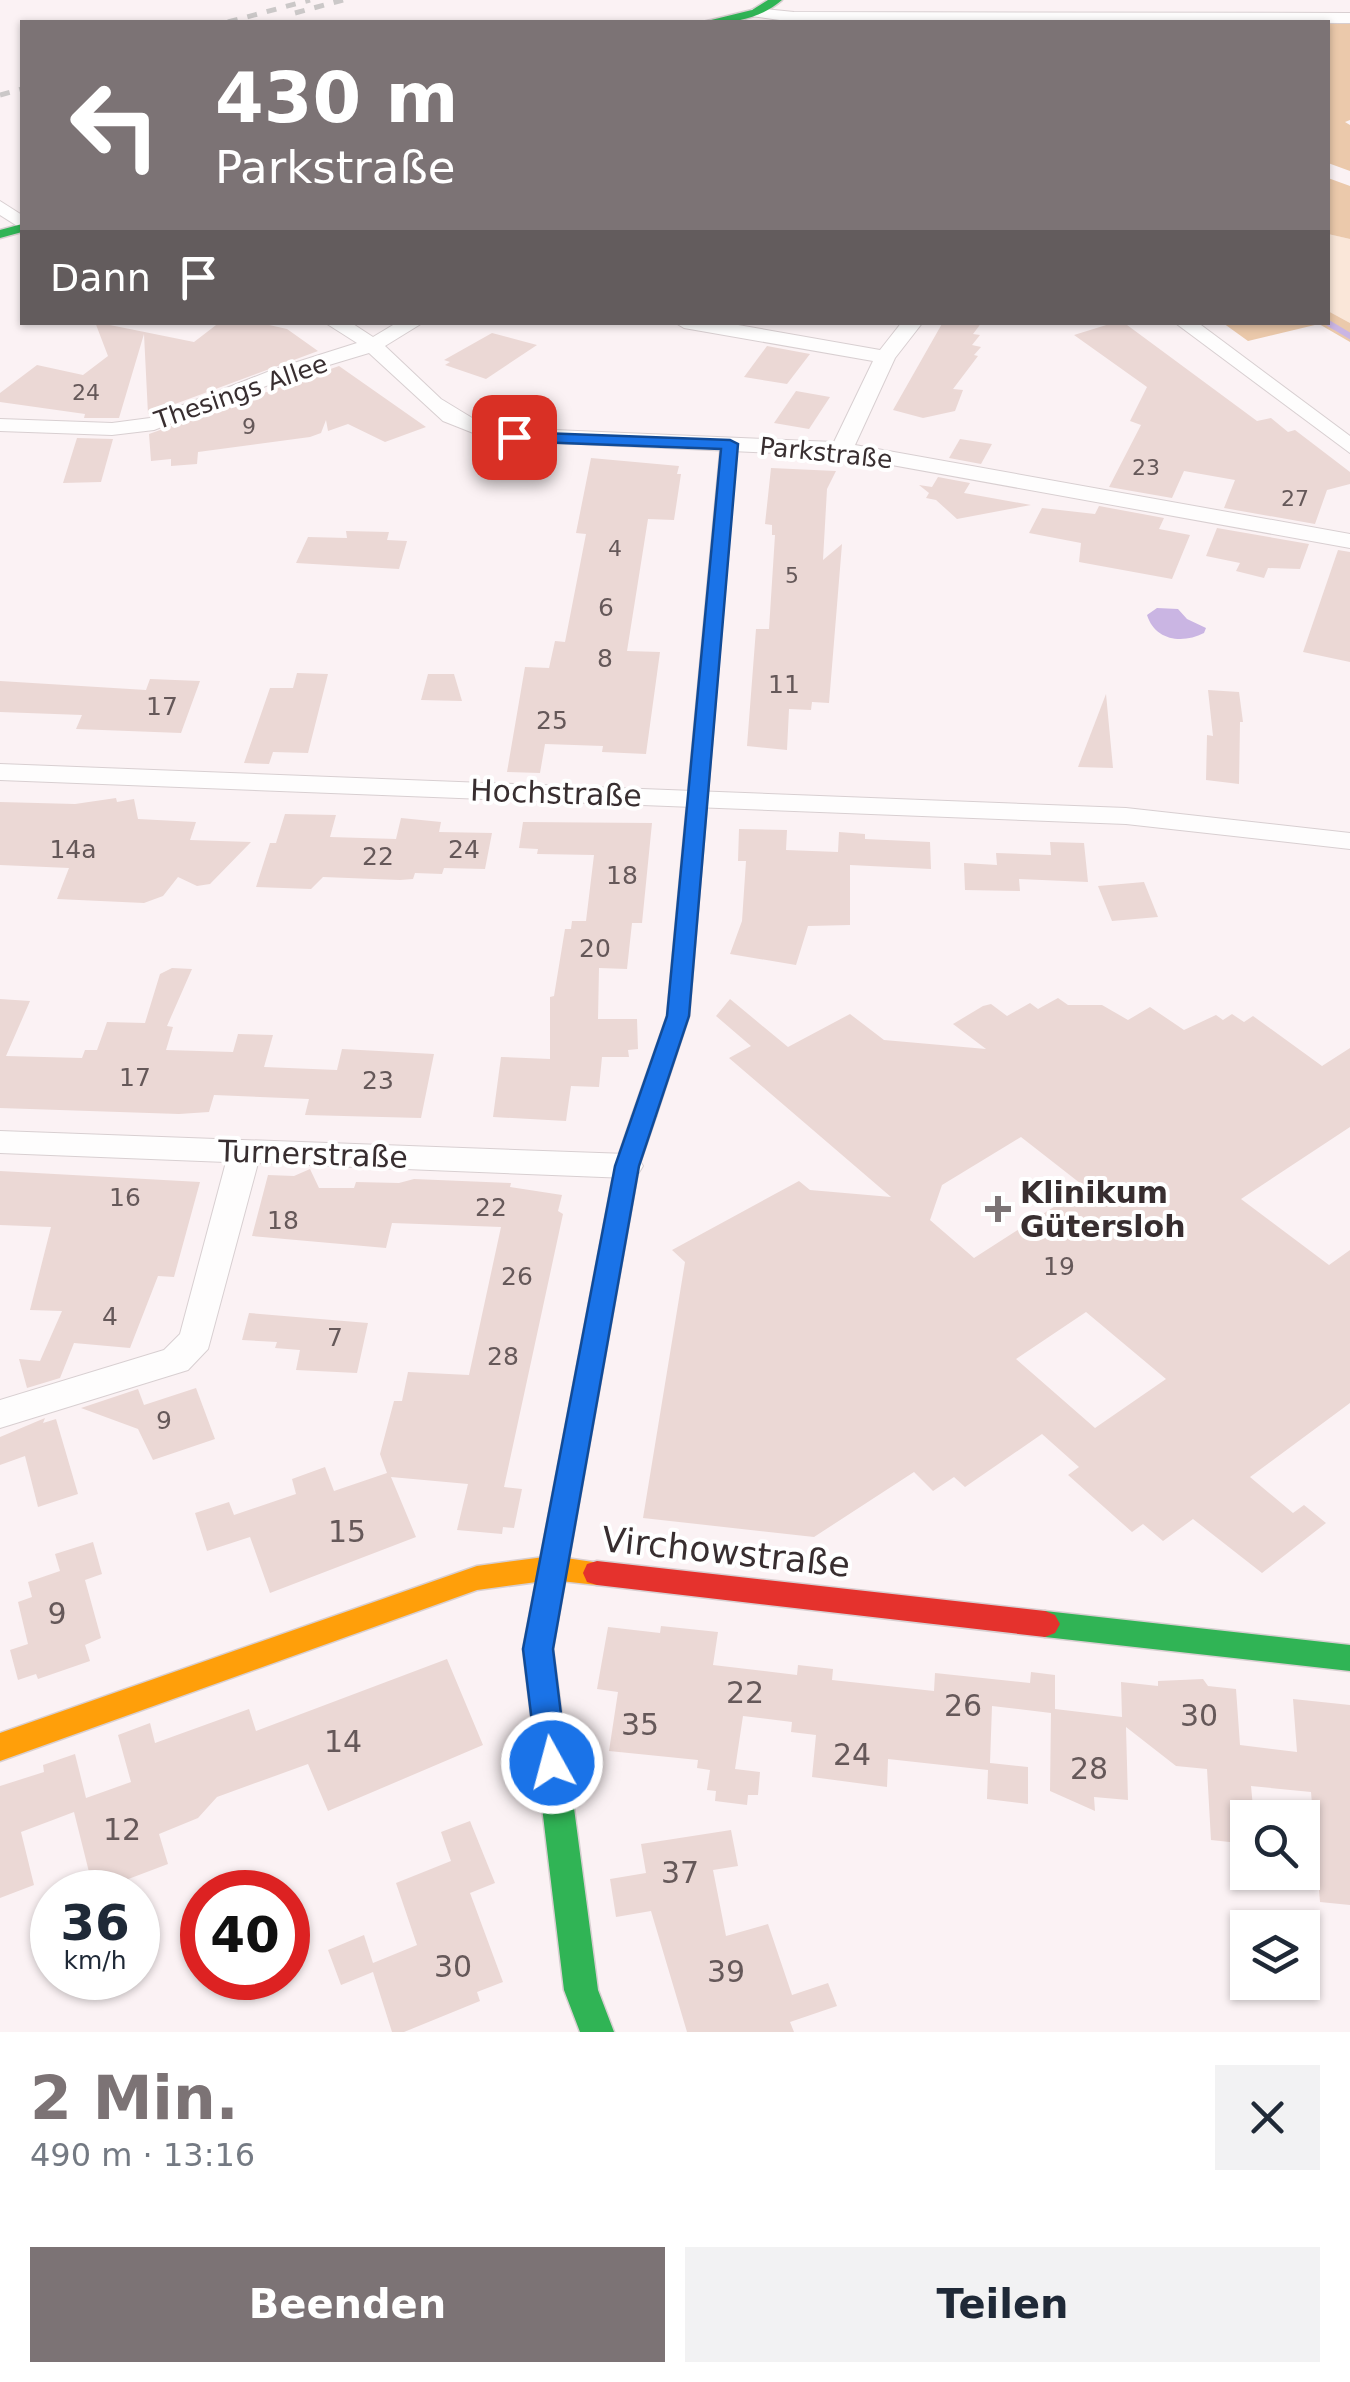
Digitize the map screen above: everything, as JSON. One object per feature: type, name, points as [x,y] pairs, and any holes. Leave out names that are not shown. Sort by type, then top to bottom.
[{"type":"street","points":[[760,18],[776,0]]},
{"type":"street","points":[[1304,0],[1313,18]]},
{"type":"street","points":[[734,20],[1350,18]]},
{"type":"street","points":[[0,206],[20,224]]},
{"type":"street","name":"Parkstraße","points":[[339,325],[373,345],[438,408],[472,429],[514,437],[842,449],[1350,541]]},
{"type":"street","name":"Thesings Allee","points":[[0,425],[112,428],[154,424],[282,373],[373,345],[409,325]]},
{"type":"street","points":[[701,325],[885,358]]},
{"type":"street","points":[[842,449],[885,358],[912,325]]},
{"type":"street","points":[[1188,325],[1350,446]]},
{"type":"street","points":[[597,2032],[580,1990],[538,1649],[627,1166],[678,1016],[730,444]]},
{"type":"street","name":"Hochstraße","points":[[0,772],[1126,816],[1350,841]]},
{"type":"street","name":"Turnerstraße","points":[[0,1142],[627,1166]]},
{"type":"street","points":[[0,1414],[176,1360],[196,1340],[245,1151]]},
{"type":"street","name":"Virchowstraße","points":[[0,1747],[477,1578],[552,1568],[1350,1658]]},
{"type":"shaded area","points":[[1330,23],[1350,23],[1350,120],[1345,122],[1350,125],[1350,171],[1330,164]]},
{"type":"shaded area","points":[[1330,179],[1350,186],[1350,239],[1330,234]]},
{"type":"shaded area","points":[[1330,234],[1350,239],[1350,323],[1330,312]]},
{"type":"shaded area","points":[[1330,312],[1350,323],[1350,342],[1321,325],[1330,325]]},
{"type":"shaded area","points":[[1226,325],[1315,325],[1248,341]]},
{"type":"shaded area","points":[[1157,608],[1178,609],[1187,619],[1206,628],[1204,633],[1179,639],[1163,635],[1147,615]]},
{"type":"building","points":[[96,325],[194,342],[216,325],[269,325],[287,329],[318,351],[148,414],[144,334],[119,418],[84,418],[85,414],[0,402],[0,393],[37,365],[83,375],[108,356]]},
{"type":"building","points":[[941,325],[980,325],[973,334],[980,335],[972,345],[981,347],[974,355],[978,356],[953,389],[963,390],[955,411],[923,418],[893,410]]},
{"type":"building","points":[[1106,325],[1127,325],[1257,421],[1271,418],[1288,432],[1295,430],[1350,472],[1350,484],[1327,490],[1315,524],[1224,508],[1235,480],[1184,471],[1172,498],[1109,487],[1141,425],[1130,421],[1147,387],[1074,335]]},
{"type":"building","points":[[492,333],[537,345],[486,379],[445,365],[450,362],[444,360]]},
{"type":"building","points":[[767,346],[810,354],[787,384],[744,377]]},
{"type":"building","points":[[339,366],[426,427],[385,442],[348,424],[328,431],[326,420],[321,433],[310,437],[198,452],[197,464],[171,466],[171,459],[151,461],[149,434]]},
{"type":"building","points":[[796,391],[830,397],[809,429],[774,423]]},
{"type":"building","points":[[77,438],[113,439],[101,482],[63,483]]},
{"type":"building","points":[[960,439],[992,444],[981,464],[949,458]]},
{"type":"building","points":[[591,458],[679,466],[677,474],[681,474],[674,520],[648,519],[627,651],[660,652],[646,754],[602,752],[603,746],[545,744],[540,773],[507,772],[525,667],[549,668],[555,641],[565,642],[586,534],[576,533]]},
{"type":"building","points":[[771,468],[836,471],[827,489],[823,560],[842,544],[829,703],[812,702],[811,710],[789,709],[787,750],[747,746],[756,629],[769,629],[775,535],[772,525],[765,524]]},
{"type":"building","points":[[938,477],[970,483],[964,493],[1031,505],[957,519],[936,500],[926,498],[929,493],[919,485],[932,487]]},
{"type":"building","points":[[1099,506],[1164,518],[1159,529],[1190,535],[1172,579],[1079,562],[1081,543],[1029,533],[1042,508],[1095,514]]},
{"type":"building","points":[[1217,528],[1309,544],[1300,569],[1268,568],[1264,578],[1236,571],[1240,563],[1206,556]]},
{"type":"building","points":[[346,531],[389,532],[387,540],[407,541],[399,569],[296,563],[308,537],[347,538]]},
{"type":"building","points":[[1338,550],[1350,552],[1350,662],[1303,652]]},
{"type":"building","points":[[297,673],[328,674],[308,753],[273,752],[269,764],[244,763],[270,688],[293,688]]},
{"type":"building","points":[[428,674],[454,674],[462,701],[421,700]]},
{"type":"building","points":[[150,679],[200,681],[181,733],[76,729],[82,715],[0,712],[0,681],[146,690]]},
{"type":"building","points":[[1208,690],[1239,692],[1243,722],[1239,784],[1206,780],[1207,735],[1213,736]]},
{"type":"building","points":[[1106,694],[1113,768],[1078,767]]},
{"type":"building","points":[[116,798],[117,802],[134,799],[138,819],[196,822],[190,840],[251,842],[210,884],[197,886],[178,877],[163,896],[144,903],[57,899],[69,868],[0,865],[0,802],[75,804]]},
{"type":"building","points":[[285,814],[336,815],[330,837],[396,839],[401,818],[441,822],[439,832],[492,833],[485,869],[444,868],[442,874],[415,873],[413,879],[400,880],[323,877],[311,889],[256,887],[270,843],[276,843]]},
{"type":"building","points":[[523,822],[652,823],[642,923],[632,923],[627,969],[599,968],[598,1019],[637,1019],[638,1049],[628,1050],[629,1057],[602,1057],[599,1087],[571,1086],[566,1121],[493,1117],[501,1057],[550,1059],[550,997],[554,996],[565,929],[571,929],[572,921],[586,921],[594,855],[537,854],[538,849],[519,848]]},
{"type":"building","points":[[739,829],[787,830],[786,850],[838,852],[839,832],[865,834],[865,839],[930,842],[931,869],[850,865],[850,925],[808,926],[796,965],[730,954],[742,921],[746,861],[738,861]]},
{"type":"building","points":[[1050,842],[1084,843],[1088,882],[1019,879],[1020,891],[965,890],[964,863],[997,865],[996,853],[1051,855]]},
{"type":"building","points":[[1144,882],[1158,917],[1112,921],[1098,886]]},
{"type":"building","points":[[172,968],[192,969],[167,1026],[173,1027],[166,1050],[233,1052],[238,1034],[273,1035],[264,1067],[337,1070],[342,1049],[434,1054],[421,1118],[305,1115],[309,1099],[214,1095],[209,1112],[179,1114],[0,1108],[0,999],[30,1001],[6,1056],[82,1058],[85,1050],[97,1050],[107,1022],[145,1023],[160,974]]},
{"type":"building","name":"Klinikum Gütersloh","points":[[1058,998],[1068,1005],[1102,1005],[1128,1020],[1150,1007],[1184,1030],[1216,1015],[1223,1020],[1232,1014],[1244,1022],[1253,1016],[1322,1066],[1350,1048],[1350,1127],[1241,1199],[1329,1265],[1350,1250],[1350,1403],[1250,1477],[1293,1513],[1304,1505],[1326,1523],[1262,1573],[1193,1519],[1163,1541],[1143,1524],[1132,1532],[1068,1475],[1079,1467],[1042,1434],[965,1487],[954,1477],[933,1491],[914,1472],[814,1537],[643,1518],[685,1262],[672,1250],[799,1181],[810,1190],[891,1197],[729,1058],[751,1046],[716,1016],[730,999],[788,1047],[850,1014],[884,1040],[986,1049],[953,1024],[991,1004],[1007,1016],[1030,1003],[1038,1009]],"holes":[[[1021,1137],[1085,1187],[974,1258],[930,1220],[942,1185]],[[1086,1312],[1166,1379],[1095,1428],[1016,1359]]]},
{"type":"building","points":[[310,1169],[319,1188],[354,1188],[356,1182],[399,1183],[414,1179],[511,1183],[510,1187],[562,1195],[558,1211],[563,1214],[504,1487],[522,1489],[514,1528],[503,1527],[502,1534],[457,1530],[468,1484],[391,1477],[416,1537],[270,1593],[250,1537],[207,1551],[195,1513],[229,1502],[234,1515],[296,1494],[292,1479],[325,1467],[334,1491],[387,1473],[380,1454],[394,1401],[402,1401],[408,1372],[469,1375],[501,1227],[392,1223],[386,1248],[252,1236],[268,1175],[294,1176]]},
{"type":"building","points":[[0,1171],[200,1182],[174,1277],[158,1276],[130,1348],[74,1343],[60,1378],[27,1388],[19,1359],[40,1361],[62,1311],[30,1310],[51,1227],[0,1225]]},
{"type":"building","points":[[249,1313],[368,1323],[357,1373],[296,1370],[300,1350],[275,1348],[277,1342],[242,1340]]},
{"type":"building","points":[[196,1388],[215,1439],[153,1460],[138,1429],[81,1408],[138,1389],[144,1405]]},
{"type":"building","points":[[45,1418],[43,1423],[56,1419],[78,1494],[38,1507],[25,1456],[0,1465],[0,1437]]},
{"type":"building","points":[[93,1542],[102,1574],[85,1580],[101,1638],[85,1645],[90,1661],[38,1679],[36,1674],[18,1680],[10,1650],[28,1644],[18,1602],[32,1597],[28,1582],[60,1571],[55,1554]]},
{"type":"building","points":[[661,1626],[718,1632],[713,1665],[797,1675],[798,1665],[833,1669],[832,1680],[934,1691],[935,1673],[1030,1683],[1031,1672],[1055,1675],[1055,1709],[1122,1717],[1121,1682],[1158,1686],[1158,1681],[1203,1679],[1208,1686],[1236,1689],[1240,1745],[1297,1752],[1293,1699],[1350,1705],[1350,1905],[1320,1902],[1320,1800],[1312,1800],[1311,1792],[1251,1786],[1252,1800],[1230,1800],[1230,1842],[1211,1840],[1207,1769],[1176,1766],[1126,1727],[1128,1800],[1094,1797],[1095,1811],[1050,1791],[1051,1713],[992,1706],[990,1763],[1028,1767],[1028,1804],[987,1799],[988,1770],[888,1759],[887,1787],[812,1777],[816,1735],[791,1732],[792,1722],[743,1716],[735,1769],[760,1772],[758,1795],[748,1795],[747,1805],[715,1801],[716,1791],[707,1790],[710,1770],[697,1768],[698,1760],[609,1751],[618,1692],[597,1689],[608,1627],[660,1633]]},
{"type":"building","points":[[447,1659],[483,1745],[328,1811],[308,1764],[217,1797],[198,1818],[159,1834],[168,1864],[152,1870],[88,1870],[74,1812],[21,1832],[30,1870],[30,1887],[0,1898],[0,1786],[44,1772],[43,1765],[75,1754],[86,1798],[131,1782],[118,1735],[150,1723],[155,1743],[249,1709],[256,1731]]},
{"type":"building","points":[[470,1821],[495,1883],[470,1893],[503,1982],[477,1992],[480,2001],[404,2032],[392,2032],[373,1972],[341,1985],[328,1950],[364,1935],[373,1963],[417,1945],[396,1883],[451,1861],[441,1832]]},
{"type":"building","points":[[731,1830],[738,1866],[713,1870],[726,1936],[768,1924],[792,1995],[828,1983],[837,2006],[790,2022],[794,2032],[687,2032],[651,1911],[616,1917],[610,1879],[646,1873],[641,1844]]},
{"type":"waterway","points":[[1330,324],[1334,327]]},
{"type":"waterway","points":[[1330,324],[1350,336]]},
{"type":"railway","points":[[235,20],[310,0]]},
{"type":"railway","points":[[295,13],[343,0]]},
{"type":"railway","points":[[0,95],[20,90]]},
{"type":"traffic: fast","points":[[719,20],[756,13],[776,0]]},
{"type":"traffic: fast","points":[[0,234],[20,229]]},
{"type":"traffic: fast","points":[[597,2032],[581,1990],[538,1649],[627,1166],[644,1116]]},
{"type":"traffic: fast","points":[[1045,1624],[1350,1658]]},
{"type":"traffic: slow","points":[[644,1116],[678,1016],[729,444]]},
{"type":"traffic: slow","points":[[0,1747],[477,1578],[552,1568],[597,1573]]},
{"type":"traffic: jam","points":[[597,1573],[1045,1624]]},
{"type":"place","name":"Klinikum Gütersloh","points":[[998,1209]]},
{"type":"route","points":[[514,437],[730,444],[678,1016],[627,1166],[538,1649],[552,1763]]}]
